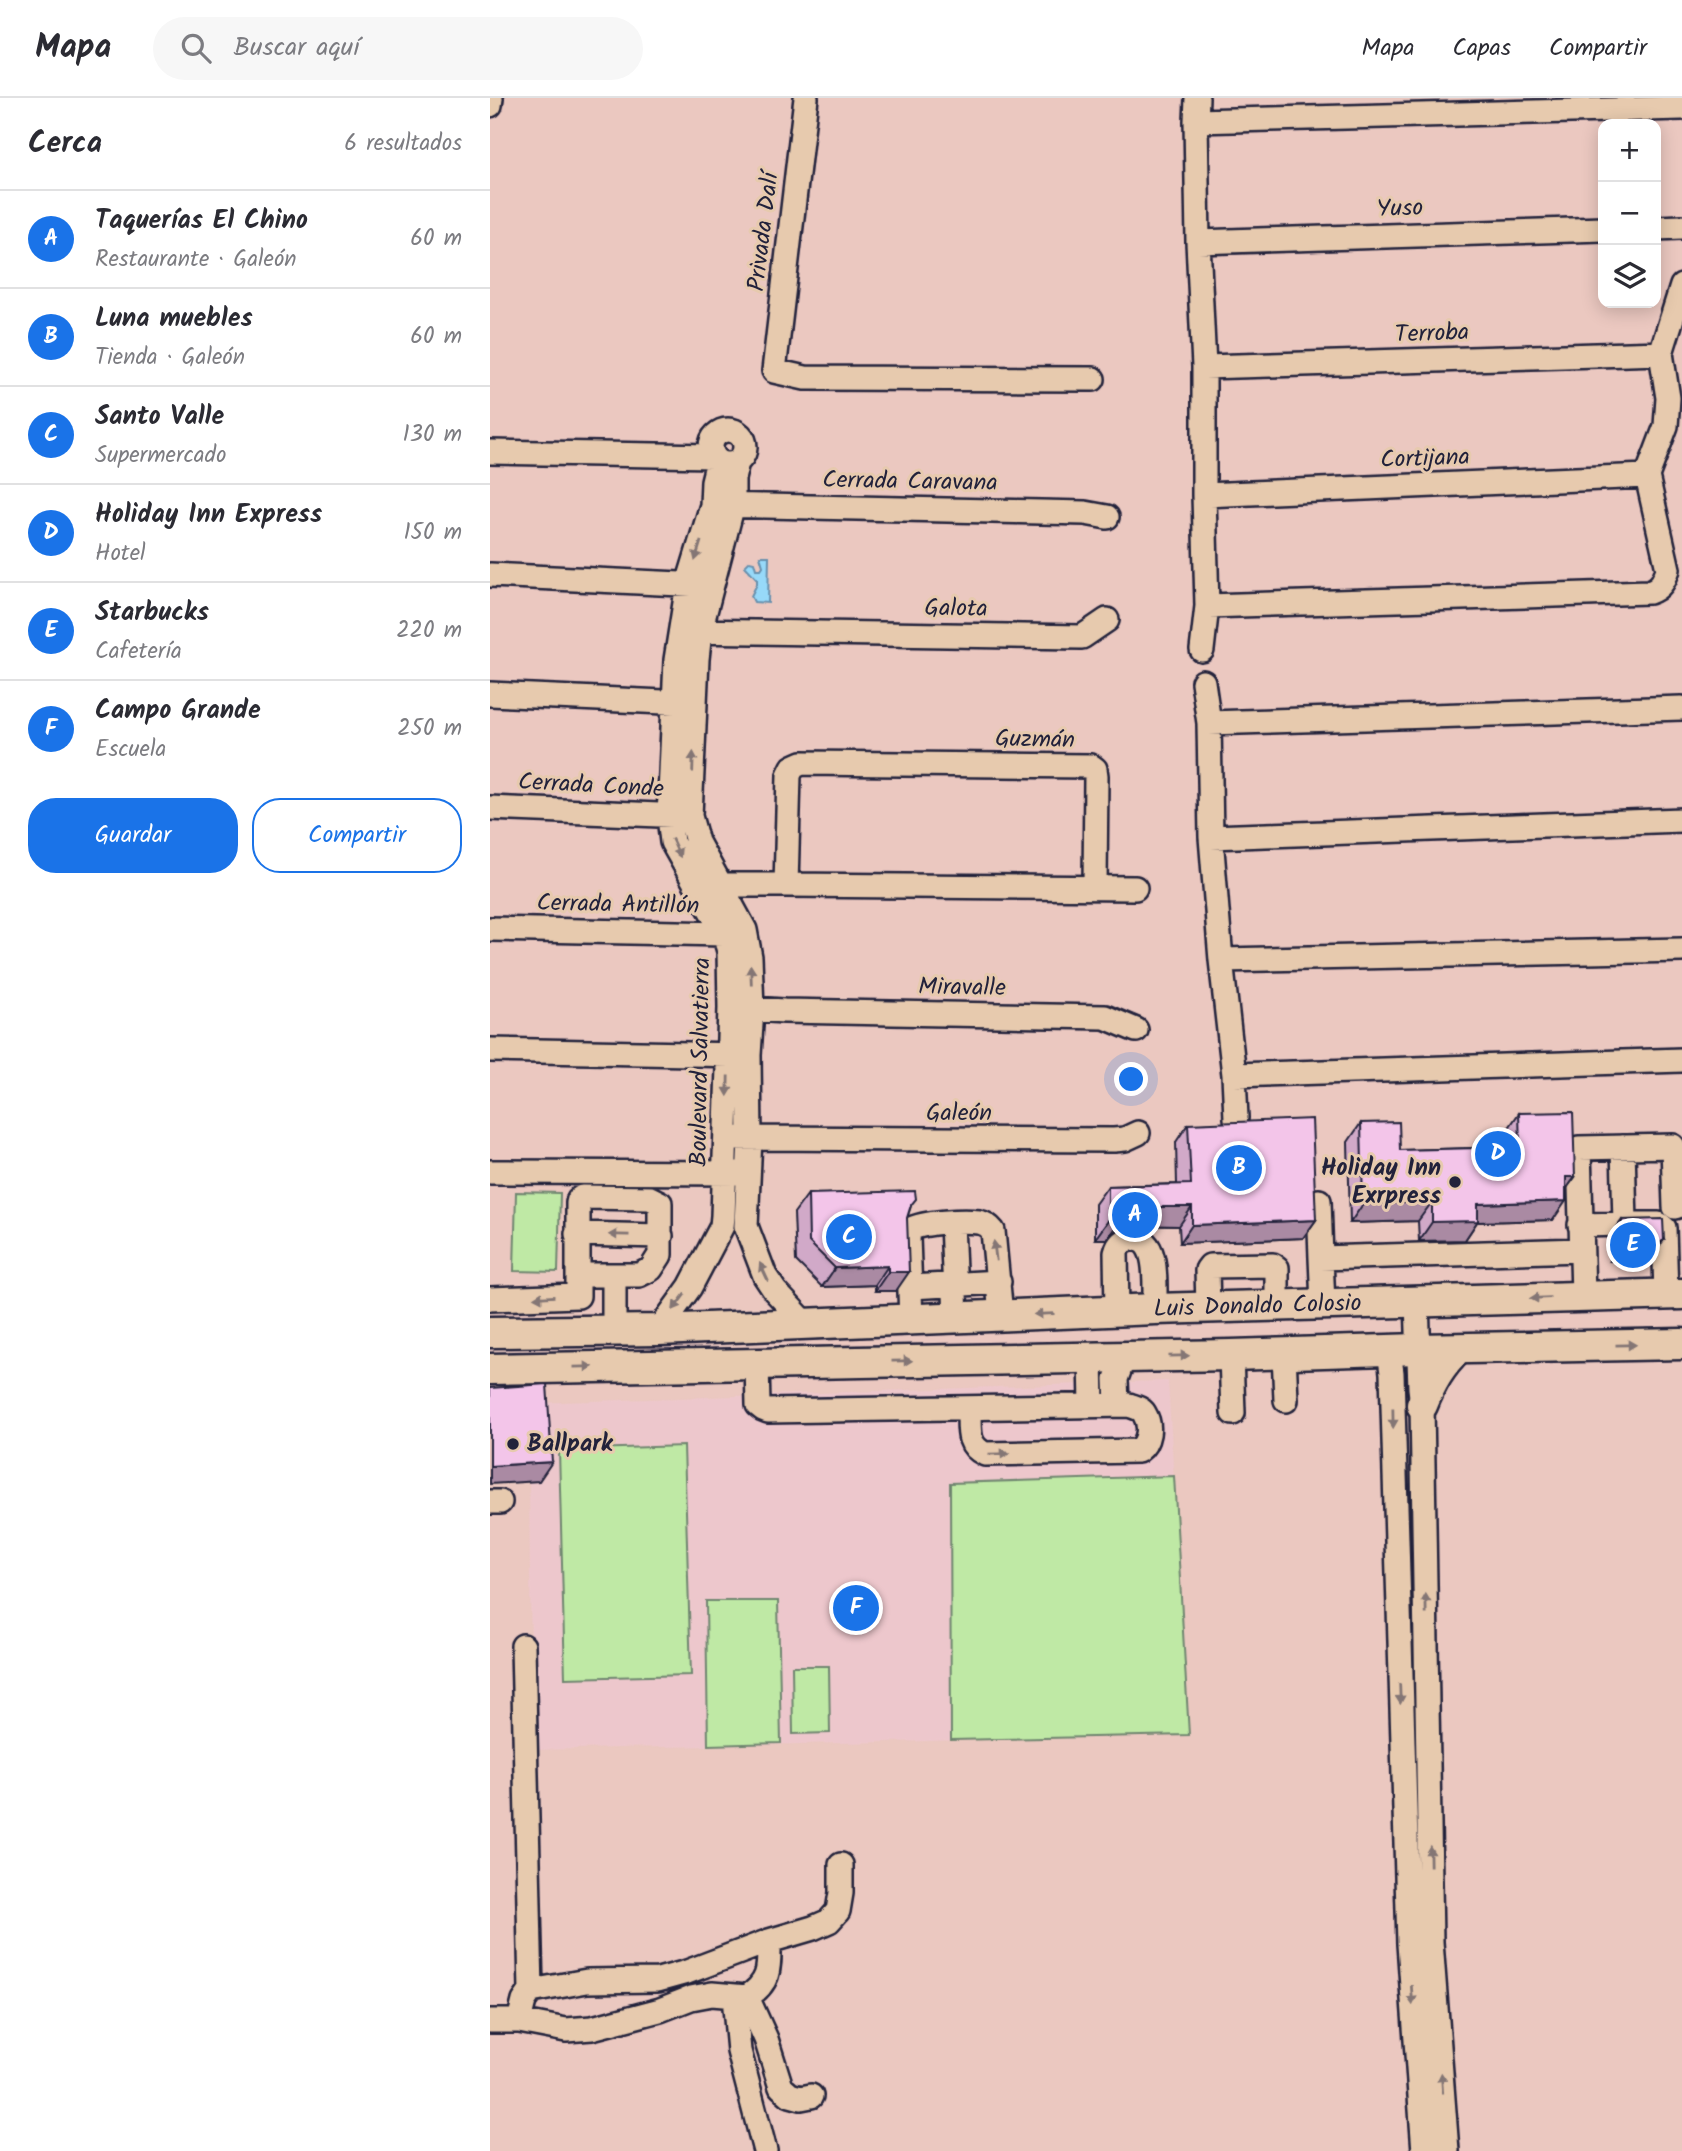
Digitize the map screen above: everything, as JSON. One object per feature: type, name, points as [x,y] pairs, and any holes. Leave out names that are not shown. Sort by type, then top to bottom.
[{"type":"main road","name":"Luis Donaldo Colosio","points":[[490,1332],[659,1330],[1156,1309],[1674,1294]]},
{"type":"main road","points":[[1124,1357],[1126,1339],[1130,1334],[1197,1308]]},
{"type":"main road","points":[[1028,1359],[1076,1340],[1082,1332],[1084,1312]]},
{"type":"main road","points":[[498,1369],[525,1361],[533,1355],[541,1332]]},
{"type":"main road","name":"Luis Donaldo Colosio","points":[[498,1369],[1682,1344]]},
{"type":"main road","points":[[1422,1405],[1434,1376],[1458,1349]]},
{"type":"street","points":[[490,105],[491,98]]},
{"type":"street","name":"Privada Dalí","points":[[806,98],[774,371],[805,378],[1093,379]]},
{"type":"street","points":[[1202,650],[1207,606],[1197,109],[1682,108]]},
{"type":"street","points":[[1661,228],[1682,227]]},
{"type":"street","name":"Yuso","points":[[1198,242],[1598,229]]},
{"type":"street","points":[[1207,606],[1649,592],[1658,589],[1668,569],[1647,476],[1674,426],[1675,399],[1661,353],[1682,286]]},
{"type":"street","name":"Terroba","points":[[1204,367],[1661,353]]},
{"type":"street","name":"Boulevard Salvatierra","points":[[490,452],[723,460],[733,479],[688,584],[690,631],[697,659],[684,703],[680,816],[697,842],[709,887],[750,957],[741,1008],[737,1173],[746,1226],[765,1276],[775,1291],[821,1324]]},
{"type":"street","name":"Cortijana","points":[[1204,495],[1647,476]]},
{"type":"street","name":"Boulevard Salvatierra","points":[[690,631],[712,586],[722,505]]},
{"type":"street","name":"Cerrada Caravana","points":[[722,505],[1085,513],[1107,517]]},
{"type":"street","points":[[490,575],[712,586]]},
{"type":"street","name":"Galota","points":[[690,631],[1082,637],[1107,620]]},
{"type":"street","points":[[1203,682],[1209,723],[1211,837],[1236,1118]]},
{"type":"street","points":[[490,694],[684,703]]},
{"type":"street","points":[[1209,723],[1682,708]]},
{"type":"street","name":"Guzmán","points":[[786,885],[789,775],[793,767],[802,763],[816,763],[1091,766],[1095,769],[1096,776],[1095,886]]},
{"type":"street","name":"Cerrada Conde","points":[[490,808],[680,816]]},
{"type":"street","points":[[1211,837],[1682,820]]},
{"type":"street","points":[[709,887],[786,885],[1135,888]]},
{"type":"street","name":"Cerrada Antillón","points":[[490,929],[735,932]]},
{"type":"street","points":[[1221,960],[1682,950]]},
{"type":"street","name":"Miravalle","points":[[741,1008],[1105,1017],[1136,1030]]},
{"type":"street","points":[[490,1050],[739,1055]]},
{"type":"street","points":[[1234,1074],[1682,1060]]},
{"type":"street","name":"Galeón","points":[[738,1138],[1114,1140],[1125,1139],[1138,1133]]},
{"type":"street","points":[[1583,1296],[1578,1150],[1678,1146],[1675,1207]]},
{"type":"street","points":[[1623,1147],[1625,1224]]},
{"type":"street","points":[[490,1172],[737,1173]]},
{"type":"street","name":"Boulevard Salvatierra","points":[[659,1330],[690,1287],[722,1226],[737,1173]]},
{"type":"street","points":[[490,1299],[578,1286],[614,1275],[639,1275],[651,1269],[660,1255],[660,1203],[650,1198],[579,1199],[577,1234],[578,1286],[578,1332]]},
{"type":"street","points":[[1319,1201],[1322,1304]]},
{"type":"street","points":[[911,1320],[908,1237],[911,1229],[920,1224],[977,1222],[987,1225],[993,1231],[1001,1315]]},
{"type":"street","points":[[952,1223],[956,1317]]},
{"type":"street","points":[[1580,1225],[1659,1224],[1664,1228],[1674,1294]]},
{"type":"street","points":[[722,1226],[746,1226]]},
{"type":"street","points":[[577,1234],[661,1236]]},
{"type":"street","points":[[1117,1311],[1116,1254],[1119,1245],[1132,1239],[1149,1245],[1156,1309]]},
{"type":"street","points":[[1321,1258],[1581,1250]]},
{"type":"street","points":[[1197,1308],[1210,1266],[1272,1265],[1277,1268],[1278,1306]]},
{"type":"street","points":[[614,1275],[614,1331]]},
{"type":"street","points":[[911,1287],[999,1282]]},
{"type":"street","points":[[1417,1301],[1403,1349],[1392,1373],[1399,1653],[1420,1943],[1447,2151]]},
{"type":"street","points":[[1403,1349],[1422,1405],[1427,1653],[1420,1943],[1424,2151]]},
{"type":"street","points":[[1284,1353],[1286,1400]]},
{"type":"street","points":[[1231,1355],[1233,1413]]},
{"type":"street","points":[[1117,1404],[1116,1379],[1124,1357]]},
{"type":"street","points":[[1091,1358],[1092,1405]]},
{"type":"street","points":[[757,1364],[758,1405],[768,1411],[1117,1404],[1129,1405],[1145,1414],[1149,1428],[1148,1438],[1144,1447],[1138,1451],[985,1454],[975,1450],[970,1442],[969,1408]]},
{"type":"street","points":[[519,2021],[524,2001],[531,1991],[523,1646]]},
{"type":"street","points":[[1399,1653],[1427,1653]]},
{"type":"street","points":[[531,1991],[587,1981],[658,1980],[813,1928],[829,1921],[838,1911],[841,1865]]},
{"type":"street","points":[[490,2021],[519,2021],[566,2030],[592,2028],[660,2010],[691,1998],[712,1994],[741,1997],[758,1990],[767,1977],[769,1941]]},
{"type":"street","points":[[741,1997],[766,2039],[781,2087],[790,2095],[801,2098],[811,2096]]},
{"type":"street","points":[[741,1997],[739,2051],[765,2151]]},
{"type":"shaded area","points":[[1168,1381],[1189,1735],[532,1750],[529,1482],[538,1481],[534,1403],[1081,1384],[1082,1391],[1121,1389],[1124,1382]]},
{"type":"green space","points":[[516,1192],[560,1193],[558,1272],[514,1271]]},
{"type":"green space","points":[[684,1446],[691,1675],[565,1678],[559,1450]]},
{"type":"green space","points":[[1174,1476],[1189,1735],[951,1740],[950,1483]]},
{"type":"green space","points":[[706,1601],[778,1601],[781,1743],[708,1745]]},
{"type":"green space","points":[[792,1666],[829,1666],[830,1733],[793,1734]]},
{"type":"water","points":[[760,556],[769,556],[768,603],[754,602],[751,596],[757,579],[745,566],[750,561],[754,562],[756,569],[761,569],[763,566]]},
{"type":"building","name":"Holiday Inn Exrpress","points":[[1573,1112],[1575,1177],[1566,1177],[1566,1201],[1478,1204],[1478,1221],[1432,1222],[1432,1202],[1363,1204],[1361,1123],[1399,1122],[1400,1150],[1520,1147],[1519,1113]]},
{"type":"building","points":[[1312,1119],[1316,1220],[1192,1225],[1192,1207],[1145,1207],[1122,1209],[1120,1220],[1108,1221],[1108,1186],[1191,1184],[1188,1124]]},
{"type":"building","points":[[915,1191],[916,1199],[907,1218],[909,1272],[888,1272],[888,1266],[835,1268],[809,1242],[808,1194]]},
{"type":"building","points":[[1663,1219],[1664,1240],[1661,1242],[1623,1242],[1622,1220]]},
{"type":"building","points":[[547,1384],[552,1462],[490,1466],[490,1388]]},
{"type":"place","name":"Holiday Inn Express","points":[[1498,1154]]},
{"type":"place","name":"Luna muebles","points":[[1239,1168]]},
{"type":"place","name":"Holiday Inn Exrpress","points":[[1455,1182]]},
{"type":"place","name":"Taquerías El Chino","points":[[1135,1215]]},
{"type":"place","name":"Santo Valle","points":[[849,1237]]},
{"type":"place","name":"Starbucks","points":[[1633,1245]]},
{"type":"place","name":"Ballpark","points":[[513,1444]]},
{"type":"place","name":"Campo Grande","points":[[856,1608]]}]
